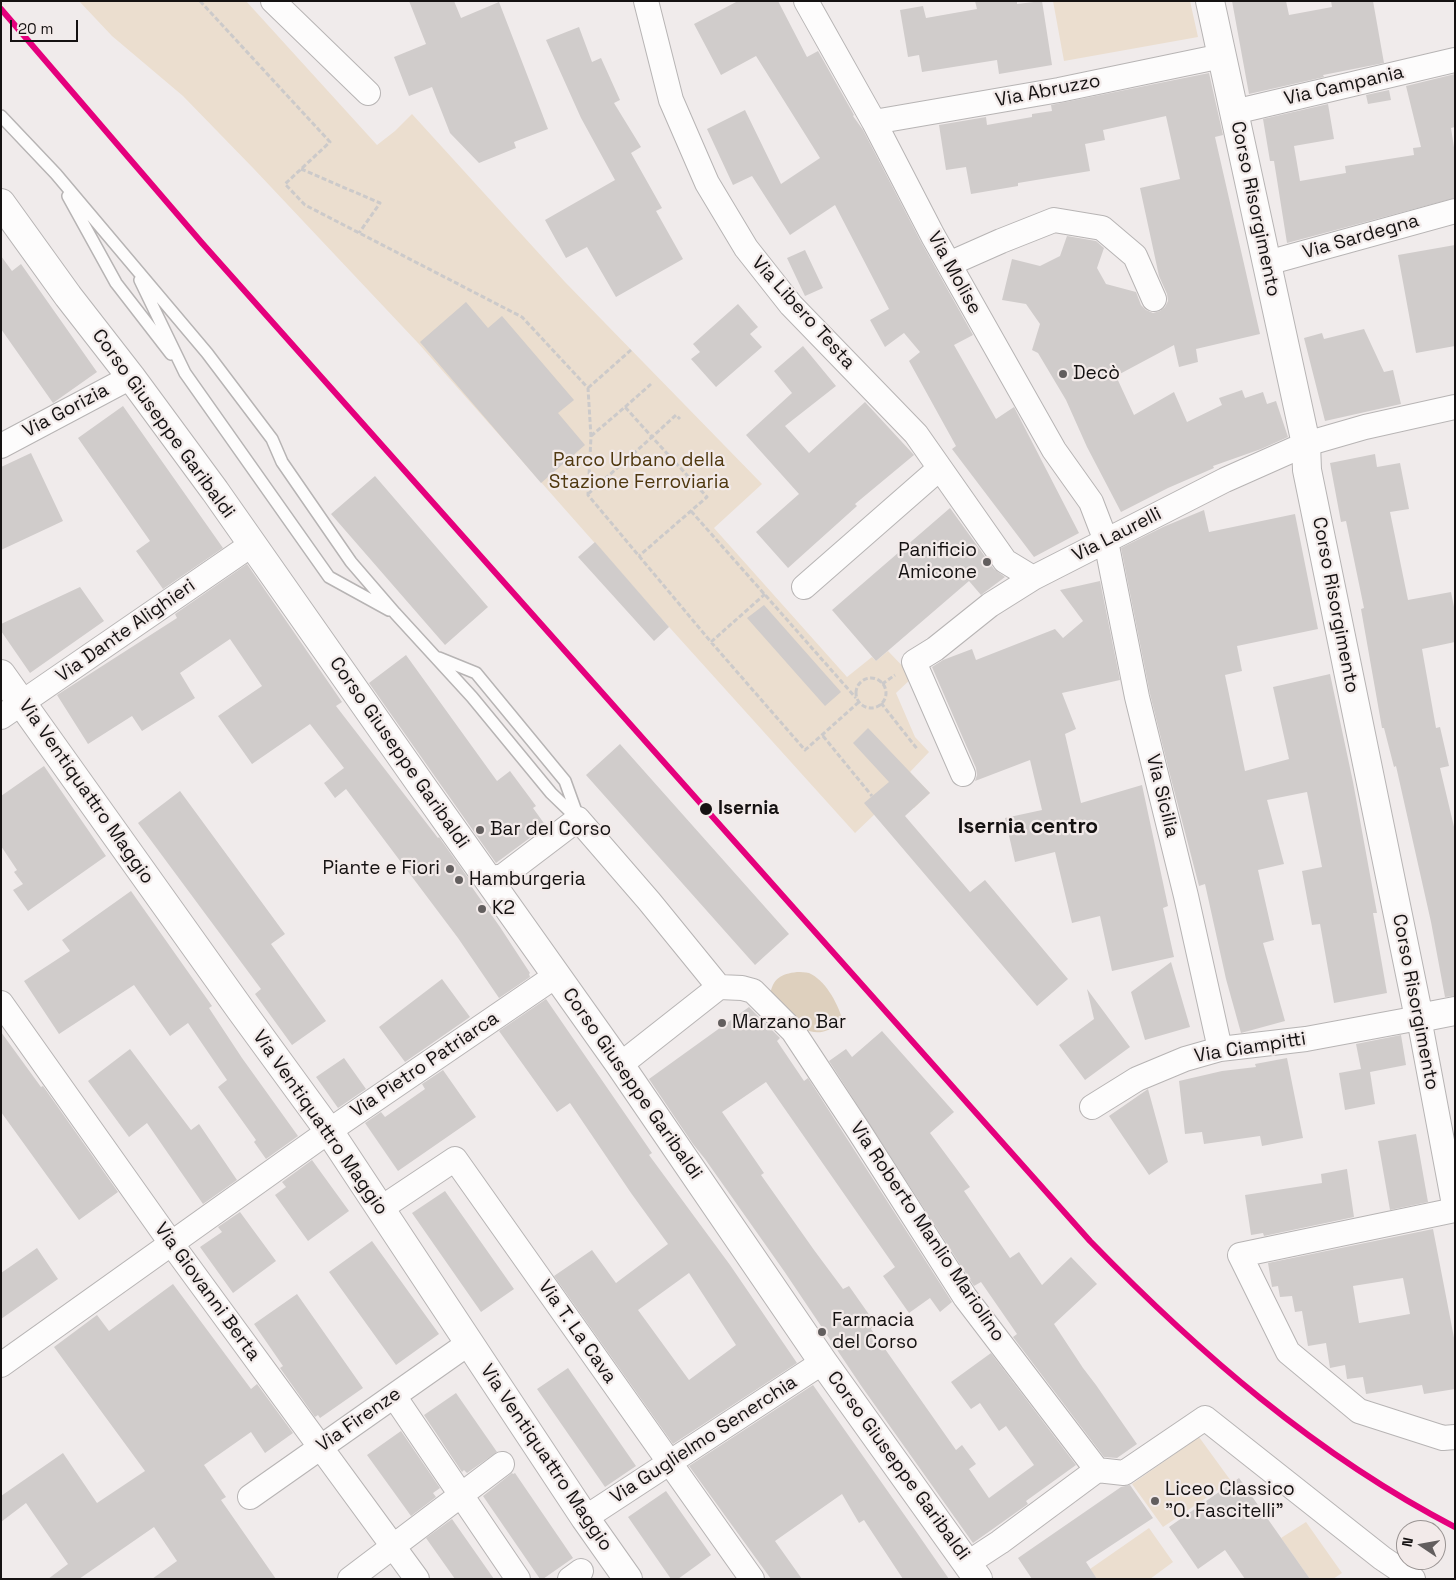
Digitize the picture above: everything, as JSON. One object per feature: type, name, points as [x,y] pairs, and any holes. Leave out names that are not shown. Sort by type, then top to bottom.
[{"type":"main road","name":"Corso Risorgimento","points":[[1210,1],[1306,444],[1307,470],[1419,1018]]},
{"type":"main road","name":"Corso Giuseppe Garibaldi","points":[[1,203],[68,296],[131,377],[215,491],[251,545],[557,974],[823,1362],[973,1571]]},
{"type":"main road","name":"Via Ventiquattro Maggio","points":[[1,674],[12,709],[240,1009],[329,1131],[585,1518],[628,1579]]},
{"type":"main road","points":[[1419,1018],[1455,1011]]},
{"type":"street","points":[[273,1],[368,94]]},
{"type":"street","name":"Via Libero Testa","points":[[646,1],[671,100],[707,183],[746,248],[791,305],[916,434],[1005,562],[1033,578]]},
{"type":"street","name":"Via Molise","points":[[806,1],[874,122],[949,264],[1054,450],[1091,502],[1106,541]]},
{"type":"street","name":"Via Abruzzo","points":[[874,122],[1059,90],[1222,56]]},
{"type":"street","name":"Via Campania","points":[[1234,112],[1455,60]]},
{"type":"street","name":"Via Sardegna","points":[[1267,263],[1455,211]]},
{"type":"street","points":[[949,264],[1054,220],[1102,228],[1135,256],[1154,299]]},
{"type":"street","name":"Via Gorizia","points":[[1,446],[131,377]]},
{"type":"street","name":"Via Laurelli","points":[[963,774],[914,662],[935,649],[990,605],[1059,564],[1225,480],[1306,444],[1365,427],[1455,407]]},
{"type":"street","points":[[804,587],[940,468]]},
{"type":"street","name":"Via Sicilia","points":[[1106,541],[1138,697],[1186,896],[1220,1050]]},
{"type":"street","name":"Via Dante Alighieri","points":[[12,709],[251,545]]},
{"type":"street","points":[[488,879],[503,876],[578,819],[649,901],[719,987],[620,1065]]},
{"type":"street","name":"Via Pietro Patriarca","points":[[1,1365],[329,1131],[557,974]]},
{"type":"street","name":"Via Roberto Manlio Mariolino","points":[[719,987],[753,990],[793,1031],[965,1297],[1097,1470]]},
{"type":"street","name":"Via Giovanni Berta","points":[[1,1003],[171,1243],[417,1579]]},
{"type":"street","name":"Via Ciampitti","points":[[1092,1107],[1137,1078],[1185,1059],[1220,1050],[1306,1039],[1419,1018]]},
{"type":"street","name":"Corso Risorgimento","points":[[1419,1018],[1455,1210]]},
{"type":"street","name":"Via T. La Cava","points":[[380,1209],[455,1159],[752,1579]]},
{"type":"street","points":[[1455,1210],[1240,1255],[1288,1352],[1359,1411],[1443,1438],[1455,1437]]},
{"type":"street","name":"Via Firenze","points":[[250,1497],[469,1343]]},
{"type":"street","name":"Via Guglielmo Senerchia","points":[[585,1518],[823,1362]]},
{"type":"street","points":[[394,1396],[518,1579]]},
{"type":"street","points":[[973,1571],[1000,1542],[1097,1470],[1124,1473],[1205,1418],[1382,1558],[1413,1579]]},
{"type":"street","points":[[350,1579],[502,1464]]},
{"type":"lane","points":[[1,116],[56,174],[207,353],[272,439],[282,462],[351,562],[472,697],[551,793],[578,819]]},
{"type":"lane","points":[[56,174],[116,283],[185,373],[329,577],[395,613]]},
{"type":"lane","points":[[132,263],[185,373]]},
{"type":"lane","points":[[433,655],[476,673],[565,780],[578,819]]},
{"type":"path","points":[[200,1],[330,142],[285,184],[305,205],[522,317],[588,388],[591,436],[588,495],[711,642],[805,750],[859,702]]},
{"type":"path","points":[[301,169],[380,203],[359,233]]},
{"type":"path","points":[[588,388],[631,350]]},
{"type":"path","points":[[591,436],[651,384]]},
{"type":"path","points":[[625,407],[707,497],[639,556]]},
{"type":"path","points":[[588,495],[676,415],[680,419]]},
{"type":"path","points":[[691,511],[863,706],[873,708],[881,703],[886,694],[883,685],[876,679],[867,678],[859,684],[856,698]]},
{"type":"path","points":[[711,642],[765,594]]},
{"type":"path","points":[[881,703],[918,750]]},
{"type":"path","points":[[823,736],[872,796]]},
{"type":"green space","name":"Parco Urbano della Stazione Ferroviaria","points":[[79,1],[246,1],[377,145],[412,114],[565,282],[762,484],[714,528],[847,677],[872,657],[876,661],[888,651],[913,677],[896,693],[915,737],[929,752],[910,772],[930,793],[914,808],[898,792],[855,833],[661,618],[418,343],[183,96],[112,36]]},
{"type":"green space","points":[[1053,1],[1190,1],[1198,37],[1064,61]]},
{"type":"green space","points":[[1199,1437],[1231,1481],[1163,1527],[1132,1484]]},
{"type":"green space","points":[[1306,1522],[1342,1573],[1333,1579],[1310,1579],[1281,1538]]},
{"type":"green space","points":[[1149,1528],[1173,1562],[1150,1579],[1097,1579],[1090,1569]]},
{"type":"shaded area","points":[[797,972],[809,973],[815,976],[830,992],[842,1018],[836,1026],[819,1032],[802,1028],[788,1016],[770,995],[773,985],[779,978],[786,974]]},
{"type":"building","points":[[409,1],[454,1],[461,18],[499,2],[548,129],[514,142],[516,148],[479,163],[450,133],[432,87],[409,96],[394,57],[426,44]]},
{"type":"building","points":[[738,1],[778,1],[807,57],[818,51],[853,116],[863,130],[921,242],[973,335],[954,345],[996,419],[1014,407],[1079,533],[1034,557],[952,449],[956,446],[909,361],[920,352],[904,333],[885,347],[870,320],[889,309],[835,205],[790,235],[752,176],[733,185],[707,129],[745,110],[781,184],[820,158],[756,56],[721,75],[694,24]]},
{"type":"building","points":[[975,1],[1017,1],[1017,4],[1042,1],[1052,65],[999,74],[997,60],[922,72],[919,55],[908,57],[900,10],[923,6],[926,18],[977,9]]},
{"type":"building","points":[[1232,1],[1286,1],[1289,15],[1332,7],[1331,1],[1373,1],[1384,63],[1323,75],[1324,77],[1249,94]]},
{"type":"building","points":[[579,27],[592,62],[601,58],[620,100],[614,103],[641,147],[631,153],[662,208],[656,211],[683,259],[616,297],[587,247],[566,258],[545,220],[615,180],[581,118],[546,40]]},
{"type":"building","points":[[1209,73],[1223,135],[1215,137],[1260,334],[1196,349],[1198,362],[1179,367],[1174,345],[1116,376],[1134,415],[1174,392],[1187,422],[1222,405],[1219,398],[1242,390],[1245,398],[1263,392],[1267,404],[1276,401],[1288,437],[1213,466],[1214,468],[1168,488],[1121,512],[1087,447],[1066,400],[1038,353],[1032,350],[1040,324],[1026,304],[1002,300],[1012,259],[1040,266],[1060,256],[1067,236],[1096,241],[1104,248],[1097,268],[1106,284],[1136,292],[1141,305],[1153,313],[1165,307],[1168,301],[1167,294],[1159,276],[1140,188],[1180,179],[1166,116],[1103,130],[1105,140],[1085,144],[1090,171],[1018,183],[1018,186],[971,194],[966,167],[946,170],[939,125],[986,117],[987,125],[1032,117],[1032,114],[1052,111],[1051,105]]},
{"type":"building","points":[[1455,74],[1455,127],[1451,128],[1455,154],[1455,198],[1287,243],[1274,161],[1270,161],[1263,119],[1328,104],[1334,139],[1294,146],[1300,181],[1346,173],[1345,166],[1414,155],[1413,148],[1421,147],[1406,86]]},
{"type":"building","points":[[1389,90],[1391,100],[1368,104],[1366,95]]},
{"type":"building","points":[[1455,245],[1455,346],[1416,353],[1398,255]]},
{"type":"building","points":[[805,250],[823,288],[805,296],[787,258]]},
{"type":"building","points":[[1,256],[12,271],[21,264],[97,372],[53,403],[1,329]]},
{"type":"building","points":[[466,302],[488,328],[502,316],[574,400],[558,413],[585,445],[541,483],[420,342]]},
{"type":"building","points":[[738,304],[758,327],[750,334],[762,347],[716,387],[691,359],[700,352],[693,344]]},
{"type":"building","points":[[1364,329],[1384,372],[1393,370],[1401,404],[1325,421],[1304,338],[1322,333],[1324,339]]},
{"type":"building","points":[[803,346],[836,386],[785,426],[809,453],[865,402],[914,455],[855,504],[857,506],[788,568],[756,532],[799,494],[746,435],[792,393],[774,371]]},
{"type":"building","points":[[123,406],[223,548],[163,589],[136,551],[150,541],[78,438]]},
{"type":"building","points":[[31,453],[63,521],[1,550],[1,467]]},
{"type":"building","points":[[1375,454],[1377,467],[1400,463],[1409,509],[1390,512],[1408,600],[1451,592],[1455,612],[1455,642],[1422,649],[1436,728],[1440,727],[1449,766],[1440,768],[1455,831],[1455,996],[1445,997],[1431,922],[1396,766],[1394,767],[1384,728],[1382,728],[1361,609],[1364,608],[1346,521],[1341,522],[1330,463]]},
{"type":"building","points":[[375,476],[488,607],[445,645],[331,514]]},
{"type":"building","points":[[950,508],[994,569],[1005,577],[981,595],[969,581],[876,661],[832,610]]},
{"type":"building","points":[[1204,510],[1209,532],[1295,514],[1318,629],[1237,646],[1242,671],[1225,675],[1245,771],[1289,759],[1273,687],[1330,674],[1353,782],[1377,913],[1373,913],[1387,993],[1334,1003],[1320,924],[1312,925],[1302,871],[1322,867],[1307,792],[1267,800],[1284,864],[1258,870],[1274,940],[1263,943],[1285,1021],[1241,1033],[1226,979],[1205,884],[1199,886],[1169,771],[1150,694],[1121,548],[1163,527]]},
{"type":"building","points":[[595,542],[669,627],[654,641],[578,557]]},
{"type":"building","points":[[247,564],[342,702],[336,706],[439,837],[471,882],[469,883],[530,973],[530,977],[499,998],[458,938],[346,789],[335,798],[324,783],[344,768],[310,724],[252,764],[218,716],[262,686],[230,639],[180,673],[195,698],[142,731],[132,716],[88,744],[57,695],[177,618],[175,614]]},
{"type":"building","points":[[1100,581],[1120,680],[1062,693],[1076,729],[1065,734],[1081,803],[1142,785],[1168,906],[1163,908],[1174,957],[1112,971],[1100,916],[1072,923],[1055,852],[1015,862],[1005,818],[1042,810],[1030,760],[975,781],[977,775],[976,768],[932,667],[943,660],[972,649],[976,660],[1055,629],[1063,638],[1083,621],[1060,590]]},
{"type":"building","points":[[80,587],[104,621],[30,673],[1,631],[1,624]]},
{"type":"building","points":[[764,605],[841,692],[825,706],[747,618]]},
{"type":"building","points":[[406,655],[497,781],[510,771],[536,806],[533,808],[546,826],[496,863],[369,683]]},
{"type":"building","points":[[868,728],[930,793],[905,816],[970,892],[985,880],[1068,979],[1037,1006],[864,803],[889,782],[853,743]]},
{"type":"building","name":"Isernia","points":[[620,744],[789,934],[755,965],[586,775]]},
{"type":"building","points":[[44,766],[106,856],[28,911],[13,890],[23,884],[14,872],[17,870],[1,846],[1,796]]},
{"type":"building","points":[[180,791],[285,934],[271,944],[326,1021],[292,1045],[255,994],[261,989],[138,823]]},
{"type":"building","points":[[131,891],[212,1006],[209,1008],[242,1058],[298,1136],[266,1159],[254,1142],[256,1140],[218,1087],[227,1080],[188,1023],[170,1036],[134,985],[59,1034],[24,981],[70,951],[62,940]]},
{"type":"building","points":[[1171,962],[1190,1027],[1145,1040],[1131,992]]},
{"type":"building","points":[[442,979],[470,1017],[405,1062],[379,1027]]},
{"type":"building","points":[[1087,989],[1130,1047],[1085,1080],[1059,1045],[1094,1019]]},
{"type":"building","points":[[546,999],[652,1153],[649,1155],[730,1265],[797,1363],[673,1444],[554,1276],[592,1250],[616,1283],[668,1244],[570,1103],[557,1112],[499,1031]],"holes":[[[689,1273],[736,1345],[689,1380],[638,1310]]]},
{"type":"building","points":[[749,1007],[780,1038],[777,1041],[804,1081],[808,1078],[952,1302],[940,1312],[930,1298],[909,1313],[883,1276],[895,1267],[766,1082],[722,1112],[764,1173],[761,1175],[814,1250],[843,1289],[849,1286],[875,1323],[871,1329],[956,1450],[962,1445],[976,1464],[969,1469],[989,1498],[1034,1465],[1006,1426],[999,1431],[980,1403],[971,1409],[951,1382],[991,1353],[1076,1465],[1026,1501],[1028,1504],[973,1543],[862,1387],[784,1271],[649,1079]]},
{"type":"building","points":[[882,1031],[954,1112],[930,1133],[970,1187],[964,1191],[1010,1258],[1019,1252],[1042,1285],[1071,1257],[1097,1284],[1054,1324],[1137,1444],[1117,1458],[1104,1457],[1013,1337],[1017,1334],[981,1282],[974,1286],[829,1061],[846,1049],[852,1057]]},
{"type":"building","points":[[1,1032],[41,1087],[43,1086],[118,1192],[79,1220],[1,1112]]},
{"type":"building","points":[[1401,1035],[1406,1065],[1370,1072],[1375,1104],[1345,1110],[1339,1073],[1361,1069],[1356,1044]]},
{"type":"building","points":[[130,1049],[191,1130],[199,1124],[237,1180],[203,1204],[147,1123],[129,1137],[88,1081]]},
{"type":"building","points":[[344,1058],[366,1089],[338,1108],[316,1077]]},
{"type":"building","points":[[1287,1058],[1303,1138],[1262,1146],[1260,1136],[1204,1144],[1202,1132],[1185,1134],[1179,1081],[1222,1071],[1256,1067],[1255,1064]]},
{"type":"building","points":[[443,1070],[476,1117],[398,1171],[365,1123],[381,1112],[385,1117],[425,1089],[422,1084]]},
{"type":"building","points":[[1148,1089],[1168,1162],[1149,1175],[1109,1116]]},
{"type":"building","points":[[1416,1134],[1428,1202],[1390,1210],[1378,1141]]},
{"type":"building","points":[[312,1160],[349,1211],[308,1241],[275,1195],[286,1187],[282,1182]]},
{"type":"building","points":[[1347,1169],[1354,1217],[1264,1236],[1263,1233],[1251,1235],[1245,1195],[1322,1183],[1321,1174]]},
{"type":"building","points":[[445,1191],[514,1289],[481,1312],[412,1213]]},
{"type":"building","points":[[240,1212],[276,1261],[233,1293],[200,1247],[222,1232],[218,1227]]},
{"type":"building","points":[[1433,1229],[1455,1343],[1455,1389],[1424,1394],[1422,1385],[1366,1394],[1363,1377],[1347,1379],[1345,1365],[1330,1368],[1326,1343],[1308,1346],[1302,1311],[1295,1312],[1292,1296],[1280,1297],[1278,1286],[1272,1287],[1268,1263]],"holes":[[[1403,1278],[1410,1314],[1359,1323],[1353,1286]]]},
{"type":"building","points":[[372,1241],[439,1334],[396,1365],[329,1272]]},
{"type":"building","points":[[37,1248],[58,1279],[1,1319],[1,1273]]},
{"type":"building","points":[[173,1284],[251,1389],[257,1384],[293,1433],[265,1453],[251,1432],[204,1465],[226,1497],[221,1500],[276,1579],[152,1579],[177,1561],[154,1527],[79,1579],[48,1579],[68,1564],[26,1503],[1,1522],[1,1496],[63,1453],[97,1503],[145,1471],[54,1347],[97,1315],[109,1331]]},
{"type":"building","points":[[297,1294],[363,1388],[320,1418],[318,1415],[315,1417],[280,1368],[283,1366],[254,1324]]},
{"type":"building","points":[[568,1368],[636,1466],[605,1487],[537,1389]]},
{"type":"building","points":[[813,1385],[949,1579],[903,1579],[864,1520],[859,1523],[842,1494],[775,1541],[802,1579],[771,1579],[689,1466]]},
{"type":"building","points":[[456,1393],[497,1452],[467,1473],[464,1470],[462,1472],[424,1415]]},
{"type":"building","points":[[401,1431],[440,1488],[433,1493],[436,1497],[411,1516],[367,1455]]},
{"type":"building","points":[[512,1473],[515,1473],[573,1558],[543,1579],[540,1579],[483,1496]]},
{"type":"building","points":[[1239,1478],[1310,1579],[1245,1579],[1225,1550],[1198,1569],[1169,1527]]},
{"type":"building","points":[[1130,1485],[1153,1518],[1086,1562],[1097,1579],[1032,1579],[1018,1558],[1121,1487]]},
{"type":"building","points":[[666,1491],[711,1555],[678,1579],[671,1579],[628,1517]]},
{"type":"building","points":[[452,1519],[494,1579],[455,1579],[426,1538]]},
{"type":"transit line","points":[[1,9],[202,243],[1090,1241],[1173,1322],[1261,1399],[1355,1468],[1404,1499],[1455,1527]]},
{"type":"place","name":"Decò","points":[[1063,374]]},
{"type":"place","name":"Panificio Amicone","points":[[987,562]]},
{"type":"place","name":"Isernia","points":[[706,809]]},
{"type":"place","name":"Bar del Corso","points":[[480,830]]},
{"type":"place","name":"Piante e Fiori","points":[[450,869]]},
{"type":"place","name":"Hamburgeria","points":[[459,880]]},
{"type":"place","name":"K2","points":[[482,909]]},
{"type":"place","name":"Marzano Bar","points":[[722,1023]]},
{"type":"place","name":"Farmacia del Corso","points":[[822,1332]]},
{"type":"place","name":"Liceo Classico \"O. Fascitelli\"","points":[[1155,1501]]},
{"type":"district","name":"Isernia centro","points":[[1028,827]]}]
